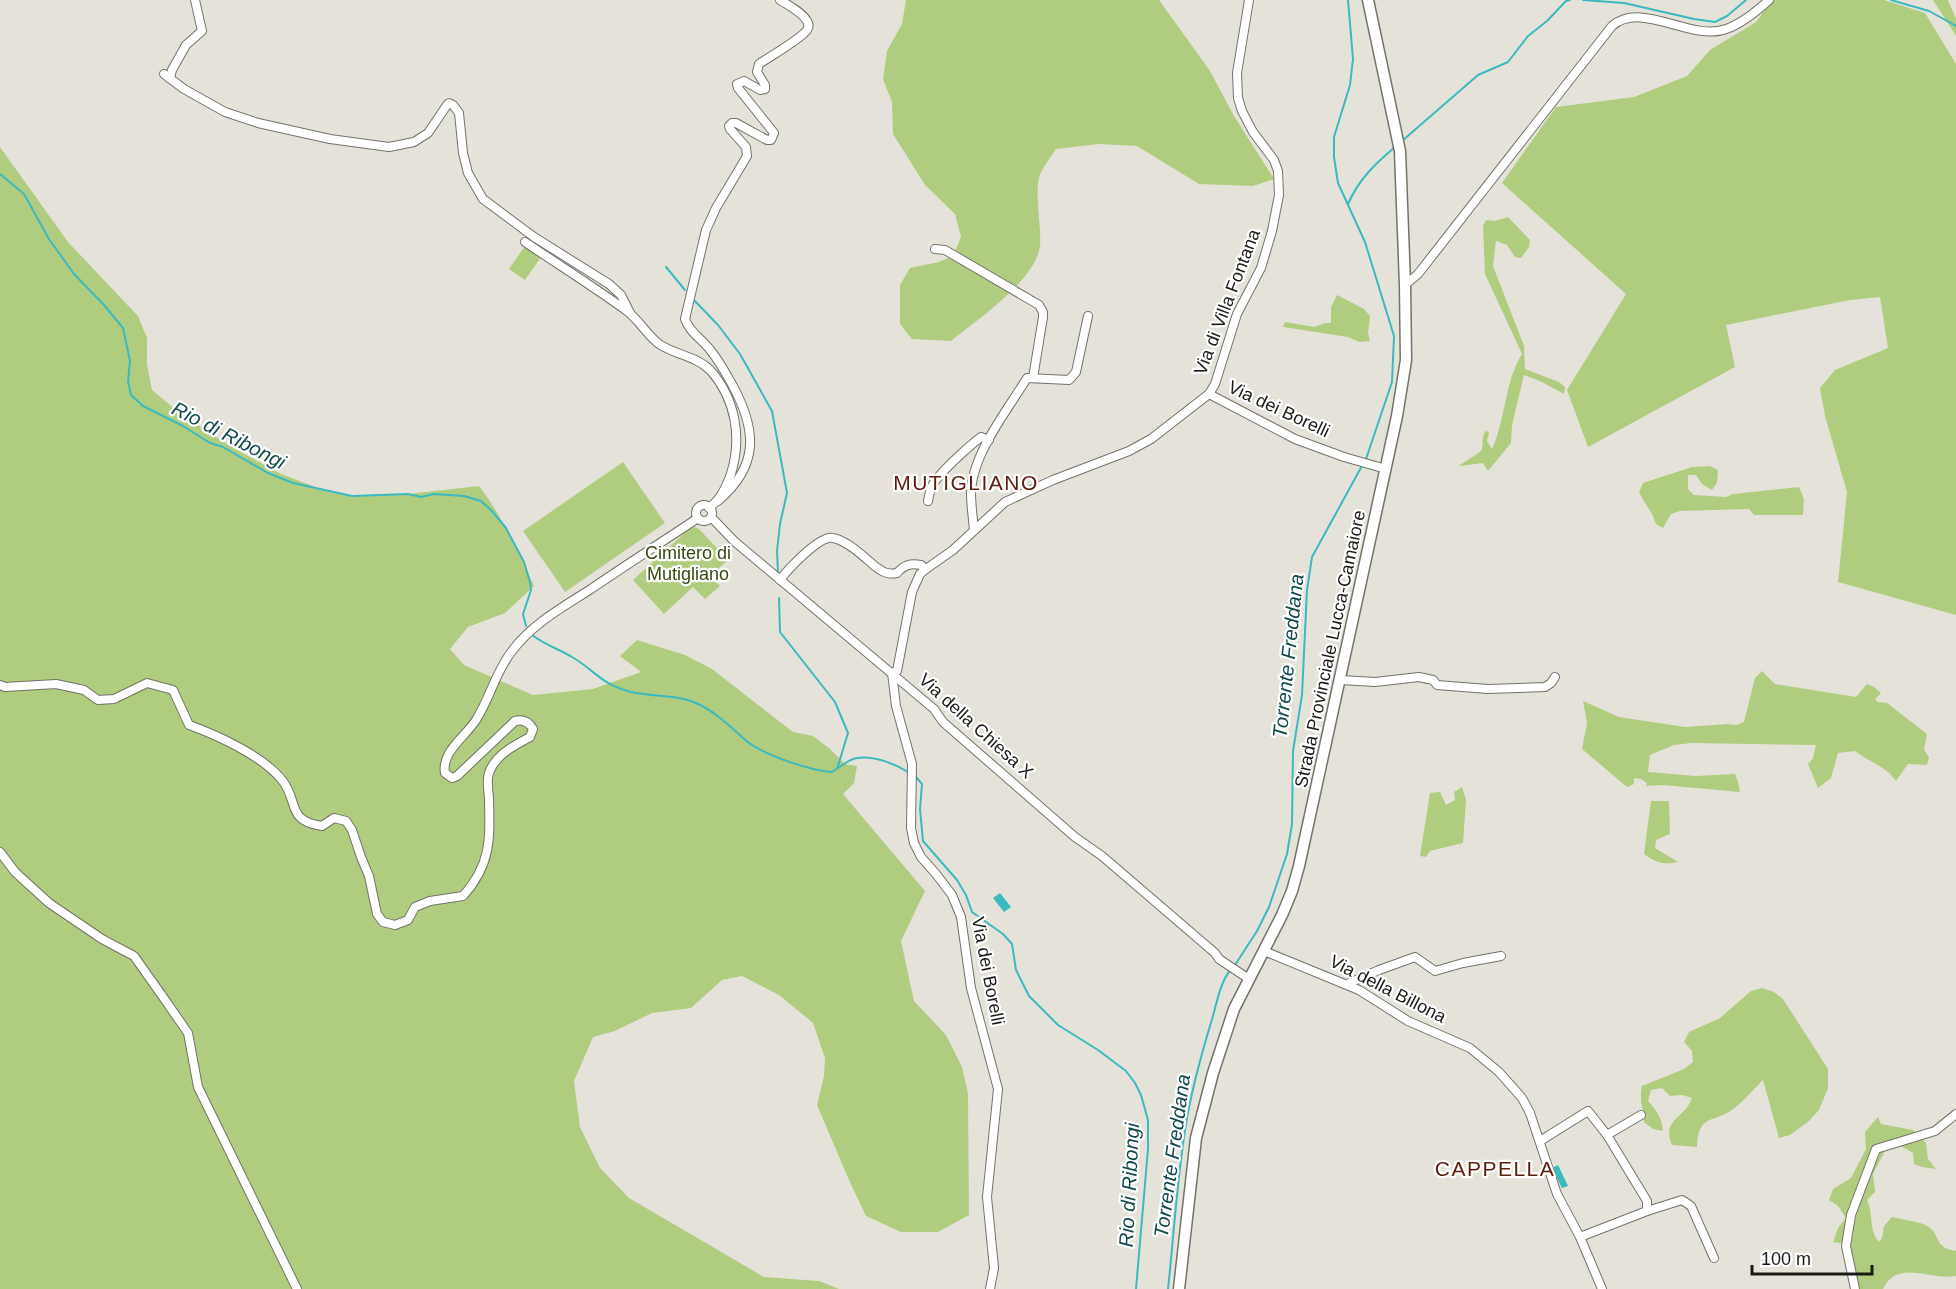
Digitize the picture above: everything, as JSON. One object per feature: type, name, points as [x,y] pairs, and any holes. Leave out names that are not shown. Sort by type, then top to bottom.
[{"type":"main road","name":"Strada Provinciale Lucca-Camaiore","points":[[1179,1289],[1198,1130],[1222,1043],[1245,976],[1264,951],[1292,891],[1299,866],[1386,469],[1406,360],[1401,151],[1368,0]]},
{"type":"street","points":[[195,0],[202,31],[186,45],[167,76],[225,112],[258,123],[330,139],[389,147],[414,142],[428,133],[447,105],[453,105],[459,113],[463,153],[468,173],[483,199],[534,237],[609,284],[621,295],[630,313]]},
{"type":"street","points":[[710,508],[737,482],[750,455],[751,437],[749,422],[742,404],[721,364],[689,328],[685,319],[706,230],[716,208],[747,156],[746,147],[729,126],[736,123],[767,140],[774,137],[774,133],[738,88],[738,84],[744,81],[760,90],[765,89],[757,72],[759,63],[807,30],[807,21],[803,16],[780,0]]},
{"type":"street","name":"Via di Villa Fontana","points":[[892,674],[900,663],[906,615],[920,574],[953,550],[994,510],[1015,496],[1129,451],[1151,439],[1209,394],[1215,384],[1237,314],[1261,268],[1272,231],[1279,195],[1278,171],[1274,160],[1253,132],[1238,98],[1237,73],[1249,0]]},
{"type":"street","points":[[1406,285],[1418,274],[1618,20],[1633,16],[1699,30],[1726,29],[1758,10],[1768,0]]},
{"type":"street","points":[[525,242],[630,313],[656,342],[668,350],[703,363],[717,380],[733,412],[737,441],[728,481],[718,501]]},
{"type":"street","points":[[935,249],[945,249],[1039,305],[1043,316],[1033,378]]},
{"type":"street","points":[[974,530],[972,484],[981,451],[1027,378],[1069,380],[1076,372],[1088,316]]},
{"type":"street","name":"Via dei Borelli","points":[[1209,394],[1295,439],[1386,469]]},
{"type":"street","points":[[928,501],[931,487],[937,479],[973,442],[981,437],[989,440]]},
{"type":"street","points":[[702,506],[710,508],[711,518],[704,521],[698,518],[696,513],[698,508],[702,506]]},
{"type":"street","points":[[0,685],[4,687],[56,684],[84,690],[98,700],[114,699],[147,683],[173,690],[189,725],[222,739],[272,770],[284,782],[297,814],[308,824],[322,826],[334,818],[346,821],[352,830],[369,876],[377,914],[383,922],[395,925],[408,920],[415,907],[430,901],[464,896],[482,872],[489,838],[488,775],[501,756],[514,745],[530,737],[533,729],[525,721],[515,722],[463,771],[452,778],[445,773],[444,762],[476,721],[511,652],[522,639],[551,615],[698,518]]},
{"type":"street","name":"Via della Chiesa X","points":[[711,518],[734,541],[934,709],[943,722],[1075,837],[1119,871],[1215,953],[1219,959],[1245,976]]},
{"type":"street","points":[[780,580],[795,562],[823,540],[832,537],[844,543],[886,574],[897,573],[907,564],[921,565],[926,569]]},
{"type":"street","name":"Via dei Borelli","points":[[892,674],[896,706],[912,768],[911,828],[914,843],[921,857],[952,895],[961,917],[971,988],[998,1089],[987,1197],[994,1268],[990,1289]]},
{"type":"street","points":[[1341,680],[1375,681],[1419,677],[1433,680],[1437,685],[1488,689],[1545,687],[1555,677]]},
{"type":"street","points":[[0,852],[15,872],[49,903],[102,939],[134,956],[188,1033],[198,1087],[297,1289]]},
{"type":"street","name":"Via della Billona","points":[[1264,951],[1347,984],[1408,1021],[1470,1048],[1489,1062],[1522,1098],[1540,1142],[1557,1194],[1580,1237],[1602,1289]]},
{"type":"street","points":[[1347,984],[1415,957],[1435,971],[1501,956]]},
{"type":"street","points":[[1540,1142],[1588,1111],[1607,1135],[1647,1201],[1647,1211]]},
{"type":"street","points":[[1855,1289],[1846,1246],[1851,1215],[1876,1149],[1935,1131],[1956,1114]]},
{"type":"street","points":[[1607,1135],[1641,1115]]},
{"type":"street","points":[[1580,1237],[1682,1200],[1690,1206],[1714,1258]]},
{"type":"green space","points":[[906,0],[1159,0],[1210,71],[1234,116],[1274,179],[1253,186],[1199,184],[1137,146],[1099,144],[1056,149],[1039,179],[1040,246],[1028,273],[990,311],[951,341],[912,339],[900,324],[900,285],[910,268],[939,262],[953,256],[961,237],[955,214],[925,185],[893,134],[892,102],[883,79],[887,51],[902,24]]},
{"type":"green space","points":[[1772,0],[1884,0],[1925,13],[1956,64],[1956,615],[1838,582],[1847,492],[1825,416],[1820,388],[1835,370],[1888,348],[1880,297],[1850,300],[1726,325],[1735,367],[1588,447],[1567,390],[1626,294],[1502,183],[1556,107],[1634,97],[1687,76],[1710,50],[1756,22]]},
{"type":"green space","points":[[1933,0],[1948,0],[1956,19],[1956,36]]},
{"type":"green space","points":[[0,147],[68,242],[138,316],[147,338],[147,364],[152,390],[182,415],[230,446],[281,474],[329,492],[352,496],[408,494],[479,486],[516,547],[534,586],[505,613],[468,627],[450,649],[464,665],[533,695],[593,689],[641,672],[620,656],[637,640],[685,655],[712,669],[793,732],[813,736],[845,764],[857,766],[854,783],[843,794],[925,891],[901,941],[914,1001],[946,1035],[962,1067],[968,1093],[969,1215],[938,1232],[901,1232],[866,1216],[817,1105],[824,1076],[825,1058],[813,1023],[779,995],[742,976],[722,980],[691,1008],[652,1013],[615,1031],[593,1037],[574,1081],[580,1127],[600,1168],[629,1198],[764,1277],[819,1281],[839,1289],[0,1289]]},
{"type":"green space","points":[[1508,217],[1530,240],[1529,247],[1521,258],[1515,257],[1507,245],[1496,241],[1493,266],[1524,346],[1525,369],[1559,382],[1565,387],[1564,394],[1524,375],[1512,425],[1511,443],[1488,471],[1483,463],[1459,466],[1482,450],[1486,430],[1489,433],[1487,441],[1492,449],[1500,426],[1508,389],[1522,354],[1485,274],[1483,226],[1486,220],[1495,221]]},
{"type":"green space","points":[[525,246],[541,257],[525,280],[509,269]]},
{"type":"green space","points":[[1337,295],[1364,309],[1370,316],[1368,333],[1370,341],[1359,342],[1348,337],[1283,327],[1285,322],[1314,327],[1331,323],[1331,307]]},
{"type":"green space","points":[[623,462],[665,523],[565,592],[523,531]]},
{"type":"green space","points":[[1710,466],[1718,470],[1717,483],[1712,490],[1702,484],[1696,475],[1688,475],[1688,489],[1694,495],[1726,497],[1733,494],[1799,487],[1804,499],[1803,515],[1754,515],[1749,509],[1680,511],[1671,514],[1663,528],[1656,524],[1639,493],[1643,483],[1692,467]]},
{"type":"green space","name":"Cimitero di Mutigliano","points":[[695,527],[728,560],[710,576],[720,586],[705,599],[693,587],[664,614],[633,580],[689,529]]},
{"type":"green space","points":[[1762,671],[1775,684],[1856,697],[1867,684],[1874,687],[1881,693],[1875,699],[1878,702],[1887,703],[1927,734],[1924,750],[1929,757],[1927,765],[1908,764],[1896,781],[1882,768],[1855,751],[1838,753],[1831,778],[1818,788],[1808,764],[1813,758],[1816,745],[1692,743],[1674,745],[1650,755],[1648,772],[1696,776],[1735,774],[1740,792],[1663,785],[1646,786],[1647,783],[1641,779],[1634,778],[1634,784],[1627,787],[1582,749],[1587,723],[1583,701],[1619,717],[1685,727],[1736,725],[1744,722],[1755,678]]},
{"type":"green space","points":[[1462,787],[1466,800],[1463,843],[1430,851],[1426,857],[1420,856],[1430,793],[1440,792],[1446,805],[1455,800],[1454,792]]},
{"type":"green space","points":[[1651,801],[1669,801],[1670,834],[1656,840],[1655,848],[1678,862],[1660,862],[1644,854]]},
{"type":"green space","points":[[1762,988],[1774,992],[1783,999],[1828,1069],[1828,1088],[1819,1110],[1809,1121],[1790,1135],[1779,1138],[1763,1080],[1732,1110],[1704,1124],[1700,1129],[1697,1147],[1672,1145],[1669,1136],[1671,1125],[1692,1098],[1682,1095],[1670,1096],[1662,1088],[1651,1090],[1648,1101],[1662,1122],[1663,1131],[1653,1129],[1644,1122],[1642,1086],[1684,1069],[1693,1062],[1692,1051],[1684,1042],[1689,1032],[1720,1018],[1751,991]]},
{"type":"green space","points":[[1878,1117],[1881,1124],[1913,1130],[1926,1143],[1928,1159],[1936,1169],[1914,1164],[1913,1153],[1901,1146],[1885,1151],[1873,1174],[1875,1192],[1867,1200],[1876,1237],[1879,1242],[1884,1226],[1892,1217],[1925,1225],[1933,1230],[1944,1247],[1956,1251],[1956,1276],[1906,1273],[1889,1280],[1883,1289],[1853,1289],[1846,1244],[1833,1242],[1838,1228],[1846,1218],[1838,1206],[1829,1200],[1833,1189],[1851,1178],[1866,1149],[1865,1132]]},
{"type":"water","points":[[1000,893],[1011,907],[1004,912],[993,898]]},
{"type":"water","points":[[1558,1165],[1568,1186],[1562,1188],[1552,1168]]},
{"type":"waterway","name":"Torrente Freddana","points":[[1348,0],[1353,59],[1350,85],[1334,137],[1334,157],[1338,183],[1365,242],[1394,336],[1392,382],[1366,459]]},
{"type":"waterway","points":[[1402,141],[1478,75],[1508,62],[1528,36],[1547,21],[1566,1],[1570,0]]},
{"type":"waterway","points":[[1583,0],[1624,3],[1715,22],[1727,16],[1746,0]]},
{"type":"waterway","points":[[1891,0],[1929,11],[1956,26]]},
{"type":"waterway","points":[[1348,204],[1368,172],[1395,147]]},
{"type":"waterway","name":"Rio di Ribongi","points":[[0,174],[24,194],[49,239],[74,274],[123,328],[130,361],[128,382],[131,395],[143,406],[268,473],[293,483],[352,496],[408,494],[421,497],[434,494],[464,496],[481,501],[506,528],[524,562],[531,590],[523,614],[526,626]]},
{"type":"waterway","points":[[666,267],[685,290]]},
{"type":"waterway","points":[[693,299],[718,325],[740,354],[772,411],[787,493],[780,524],[777,551],[778,573]]},
{"type":"waterway","name":"Torrente Freddana","points":[[1235,965],[1269,907],[1287,854],[1292,824],[1293,751],[1302,695],[1307,590],[1312,557],[1363,464]]},
{"type":"waterway","points":[[779,598],[780,632],[835,702],[848,733],[837,769]]},
{"type":"waterway","name":"Rio di Ribongi","points":[[532,635],[572,657],[605,681],[621,689],[639,694],[673,697],[698,704],[719,717],[749,743],[788,762],[831,772],[847,762],[864,757],[891,763],[908,772]]},
{"type":"waterway","name":"Rio di Ribongi","points":[[916,777],[922,784],[920,809],[923,841],[957,880],[972,912],[1003,934],[1012,944],[1016,970],[1029,996],[1058,1025],[1126,1071],[1141,1095],[1148,1120],[1148,1149],[1136,1289]]},
{"type":"waterway","name":"Torrente Freddana","points":[[1168,1289],[1180,1165],[1188,1110],[1218,998],[1231,969]]},
{"type":"district","name":"MUTIGLIANO","points":[[966,483]]},
{"type":"district","name":"CAPPELLA","points":[[1495,1169]]}]
